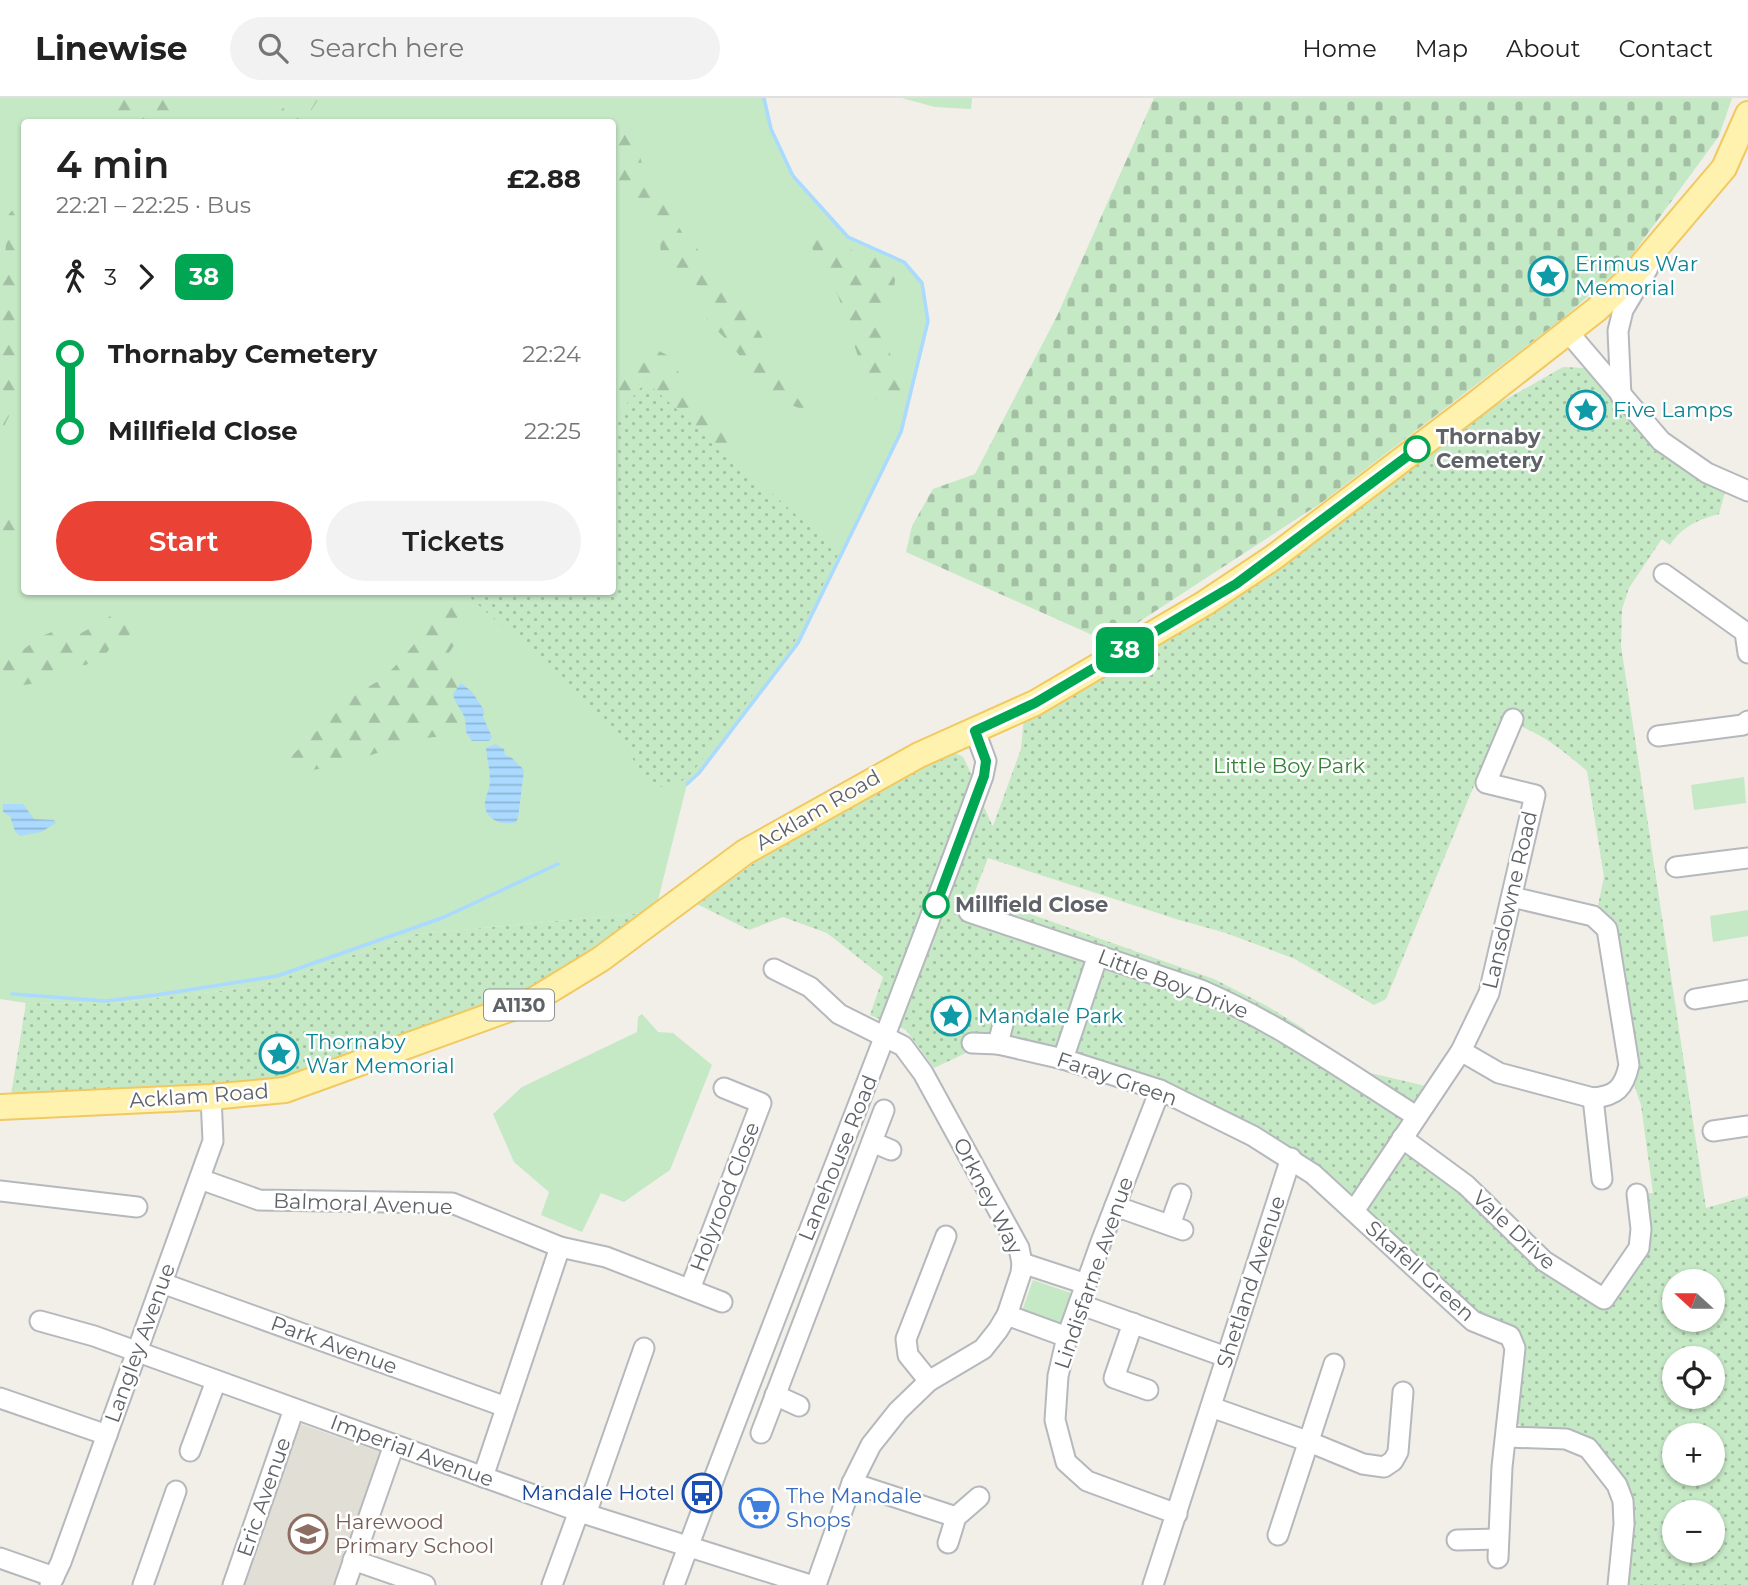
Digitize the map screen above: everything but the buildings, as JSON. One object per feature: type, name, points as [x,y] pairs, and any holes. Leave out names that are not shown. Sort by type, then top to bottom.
[{"type":"main road","name":"A1130","points":[[1568,332],[1634,274],[1724,168],[1748,114]]},
{"type":"main road","name":"Acklam Road","points":[[0,1107],[211,1097],[285,1090],[534,1000],[601,959],[745,852],[877,776],[1035,703],[1236,584],[1568,332]]},
{"type":"street","points":[[1621,396],[1618,331],[1623,310],[1664,240]]},
{"type":"street","points":[[1568,332],[1661,441],[1707,473],[1748,491]]},
{"type":"street","points":[[1664,573],[1745,632],[1748,653]]},
{"type":"street","name":"Lansdowne Road","points":[[1354,1211],[1461,1051],[1489,993],[1535,795],[1486,783],[1513,719]]},
{"type":"street","points":[[1658,736],[1743,725],[1748,721]]},
{"type":"street","name":"Lanehouse Road","points":[[674,1585],[984,776],[986,761],[975,731]]},
{"type":"street","points":[[1676,867],[1748,858]]},
{"type":"street","points":[[1461,1051],[1499,1073],[1592,1098],[1608,1097],[1619,1091],[1626,1080],[1629,1065],[1607,929],[1593,916],[1512,897]]},
{"type":"street","name":"Little Boy Drive","points":[[969,912],[989,925],[1098,955],[1201,990],[1254,1014],[1416,1116]]},
{"type":"street","points":[[1063,1059],[1098,955]]},
{"type":"street","points":[[774,969],[810,987],[839,1014],[885,1038]]},
{"type":"street","points":[[1695,999],[1748,990]]},
{"type":"street","points":[[998,1044],[1003,1024]]},
{"type":"street","name":"Orkney Way","points":[[816,1585],[852,1483],[878,1436],[898,1411],[929,1381],[983,1349],[1007,1315],[1022,1263],[1018,1248],[923,1073],[909,1051],[885,1038]]},
{"type":"street","name":"Faray Green","points":[[972,1043],[998,1044],[1063,1059],[1160,1090],[1291,1158]]},
{"type":"street","name":"Holyrood Close","points":[[690,1290],[761,1103],[724,1088]]},
{"type":"street","name":"Lindisfarne Avenue","points":[[1160,1090],[1068,1337],[1058,1376],[1055,1420],[1066,1462],[1087,1482],[1177,1514]]},
{"type":"street","name":"Langley Avenue","points":[[52,1581],[200,1179],[212,1141],[211,1097]]},
{"type":"street","points":[[1592,1098],[1602,1179]]},
{"type":"street","points":[[761,1433],[884,1110]]},
{"type":"street","points":[[1713,1131],[1748,1126]]},
{"type":"street","name":"Vale Drive","points":[[1402,1138],[1466,1185],[1544,1261],[1604,1300],[1639,1248],[1641,1229],[1637,1195]]},
{"type":"street","points":[[872,1142],[891,1150]]},
{"type":"street","name":"Skafell Green","points":[[1291,1158],[1313,1174],[1473,1321],[1510,1336],[1515,1348],[1498,1548],[1457,1540]]},
{"type":"street","name":"Shetland Avenue","points":[[1153,1585],[1291,1158]]},
{"type":"street","name":"Balmoral Avenue","points":[[200,1179],[259,1200],[452,1203],[560,1247],[606,1257],[722,1302]]},
{"type":"street","points":[[0,1191],[137,1208]]},
{"type":"street","points":[[1115,1206],[1176,1227],[1181,1195]]},
{"type":"street","points":[[929,1381],[908,1355],[906,1339],[946,1236]]},
{"type":"street","points":[[484,1477],[560,1247]]},
{"type":"street","points":[[799,1257],[824,1266]]},
{"type":"street","points":[[1022,1263],[1086,1284]]},
{"type":"street","points":[[913,1265],[932,1272]]},
{"type":"street","name":"Park Avenue","points":[[162,1283],[506,1407]]},
{"type":"street","points":[[1079,1304],[1226,1357]]},
{"type":"street","points":[[1007,1315],[1068,1337]]},
{"type":"street","name":"Imperial Avenue","points":[[40,1321],[94,1336],[583,1512],[810,1585]]},
{"type":"street","points":[[1133,1323],[1114,1378],[1148,1390]]},
{"type":"street","points":[[552,1585],[583,1512],[644,1348]]},
{"type":"street","points":[[1278,1535],[1334,1364]]},
{"type":"street","points":[[190,1451],[215,1381]]},
{"type":"street","points":[[1211,1407],[1363,1464],[1384,1467],[1393,1461],[1398,1451],[1403,1392]]},
{"type":"street","points":[[775,1395],[799,1406]]},
{"type":"street","points":[[0,1398],[107,1435]]},
{"type":"street","name":"Eric Avenue","points":[[233,1585],[294,1409]]},
{"type":"street","points":[[1506,1437],[1566,1439],[1588,1448],[1617,1485],[1623,1500],[1624,1524],[1618,1585]]},
{"type":"street","points":[[345,1585],[394,1445]]},
{"type":"street","points":[[852,1483],[956,1517]]},
{"type":"street","points":[[143,1585],[176,1490]]},
{"type":"street","points":[[948,1543],[956,1517],[979,1497]]},
{"type":"street","points":[[0,1558],[52,1581]]},
{"type":"street","points":[[354,1560],[425,1585]]},
{"type":"shaded area","name":"Harewood Primary School","points":[[301,1424],[383,1453],[336,1585],[244,1585]]},
{"type":"green space","points":[[0,98],[764,98],[771,129],[793,176],[848,237],[904,262],[922,283],[928,321],[901,432],[798,643],[699,773],[687,784],[655,912],[417,934],[256,987],[104,1004],[26,1003],[0,999]]},
{"type":"green space","points":[[120,98],[183,98],[166,119],[115,119]]},
{"type":"green space","points":[[289,98],[319,98],[306,119],[276,119]]},
{"type":"green space","points":[[902,98],[972,98],[971,109],[935,107]]},
{"type":"green space","name":"Thornaby Cemetery","points":[[1154,98],[1732,98],[1719,136],[1626,263],[1562,319],[1321,503],[1108,642],[906,552],[912,526],[933,489],[975,474],[1057,316]]},
{"type":"green space","points":[[616,130],[633,134],[644,170],[683,234],[722,275],[739,305],[759,331],[777,368],[807,412],[781,400],[763,385],[728,341],[708,322],[697,285],[661,262],[660,239],[631,204],[616,205]]},
{"type":"green space","points":[[18,204],[21,204],[21,392],[0,434],[1,296],[9,214]]},
{"type":"green space","points":[[819,239],[882,258],[895,279],[885,321],[889,350],[903,396],[895,406],[879,403],[868,387],[838,295],[817,265],[811,243]]},
{"type":"green space","points":[[651,347],[669,356],[686,385],[731,422],[732,441],[719,446],[641,417],[624,406],[617,386],[617,374]]},
{"type":"green space","name":"Little Boy Park","points":[[1563,367],[1584,368],[1657,448],[1725,492],[1719,514],[1691,525],[1670,545],[1662,539],[1659,543],[1629,588],[1622,609],[1621,646],[1706,1208],[1748,1196],[1748,1585],[1618,1585],[1623,1501],[1588,1448],[1535,1438],[1508,1415],[1515,1348],[1476,1322],[1354,1211],[1223,1121],[991,1041],[934,1068],[906,1030],[870,1015],[883,977],[827,933],[783,917],[749,930],[697,904],[811,822],[951,752],[962,756],[993,826],[1021,749],[1025,707],[1468,421]],"holes":[[[1501,720],[1526,728],[1547,740],[1587,771],[1604,877],[1597,910],[1630,1072],[1641,1105],[1653,1193],[1637,1194],[1639,1248],[1612,1288],[1582,1275],[1536,1242],[1490,1192],[1409,1130],[1434,1088],[1349,1068],[1319,1049],[1304,1029],[1267,1006],[1214,979],[974,894],[988,858],[1226,933],[1295,959],[1374,1005],[1386,999]]]},
{"type":"green space","points":[[646,382],[839,553],[795,641],[687,779],[654,789],[592,707],[467,595],[616,595],[616,416]]},
{"type":"green space","points":[[21,516],[21,542],[5,555],[0,555],[0,520]]},
{"type":"green space","points":[[442,595],[446,595],[467,608],[473,618],[446,657],[461,683],[457,689],[456,701],[464,718],[465,732],[421,739],[318,769],[288,771],[286,762],[312,736],[363,689],[393,669],[426,627]]},
{"type":"green space","points":[[135,607],[141,610],[128,638],[114,643],[101,660],[85,665],[64,666],[46,682],[0,688],[0,646],[20,652],[40,637],[54,631],[79,634],[118,611]]},
{"type":"green space","points":[[1744,777],[1746,803],[1694,810],[1691,785]]},
{"type":"green space","points":[[1748,910],[1748,936],[1713,942],[1710,916]]},
{"type":"green space","points":[[655,912],[530,993],[279,1081],[11,1095],[26,1003],[104,1004],[256,987],[417,934]]},
{"type":"green space","points":[[642,1014],[658,1032],[673,1033],[712,1065],[670,1170],[624,1202],[601,1193],[582,1232],[541,1215],[549,1192],[514,1162],[493,1114],[522,1087],[637,1032],[638,1017]]},
{"type":"green space","points":[[1033,1280],[1074,1294],[1063,1326],[1022,1311]]},
{"type":"water","points":[[461,683],[472,692],[484,710],[483,717],[492,737],[489,741],[472,741],[467,733],[465,718],[453,694]]},
{"type":"water","points":[[495,744],[504,749],[505,755],[524,770],[516,822],[495,820],[485,808],[490,781],[486,748]]},
{"type":"water","points":[[3,804],[23,804],[34,819],[54,820],[56,823],[41,832],[20,836],[15,831],[10,816],[3,812]]},
{"type":"waterway","points":[[687,784],[699,773],[798,643],[901,432],[928,321],[922,283],[904,262],[848,237],[793,176],[771,129],[764,98]]},
{"type":"waterway","points":[[12,994],[106,1001],[277,976],[442,918],[558,864]]},
{"type":"bus line","name":"38","points":[[936,905],[984,776],[986,761],[975,731],[1035,703],[1236,584],[1417,449]]},
{"type":"place","name":"Erimus War Memorial","points":[[1548,276]]},
{"type":"place","name":"Five Lamps","points":[[1586,410]]},
{"type":"place","name":"Thornaby Cemetery","points":[[1417,449]]},
{"type":"place","name":"Millfield Close","points":[[936,905]]},
{"type":"place","name":"Mandale Park","points":[[951,1016]]},
{"type":"place","name":"Thornaby War Memorial","points":[[279,1054]]},
{"type":"place","name":"Mandale Hotel","points":[[702,1493]]},
{"type":"place","name":"The Mandale Shops","points":[[759,1508]]},
{"type":"place","name":"Harewood Primary School","points":[[308,1534]]}]
